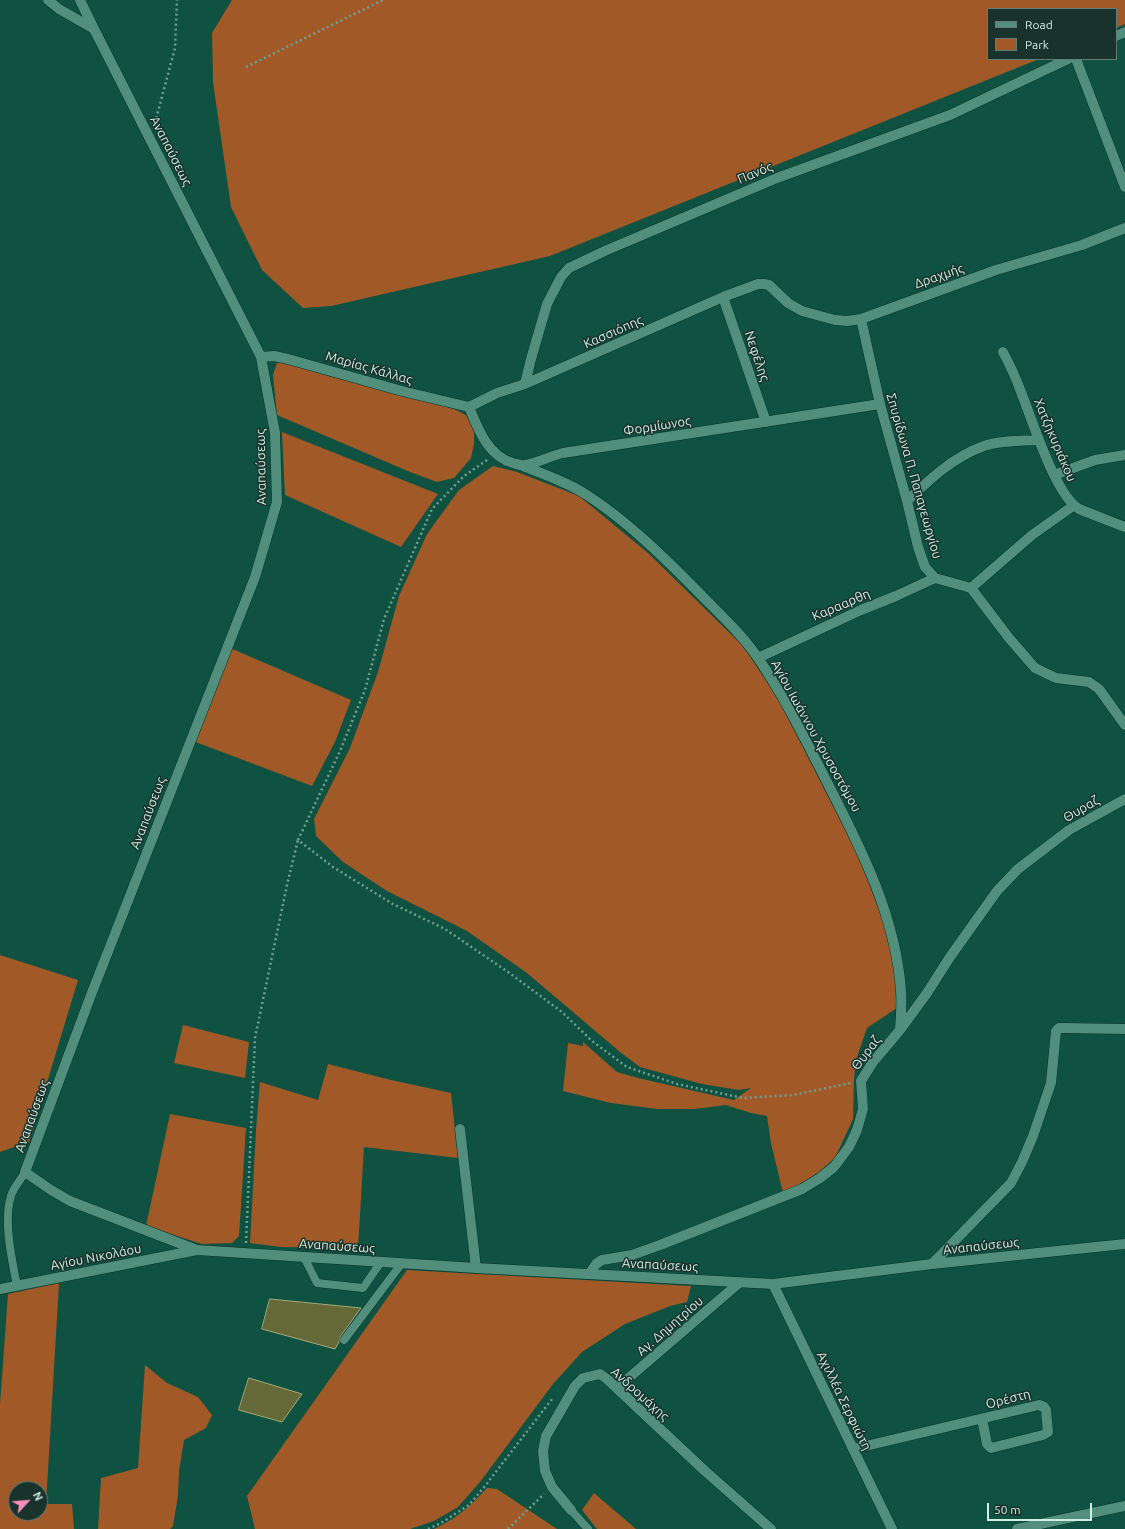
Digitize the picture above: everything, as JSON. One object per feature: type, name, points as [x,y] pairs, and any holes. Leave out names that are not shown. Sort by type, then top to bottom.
[{"type":"street","points":[[48,0],[59,9],[94,29]]},
{"type":"street","name":"Αναπαύσεως","points":[[80,0],[261,357],[275,432],[277,502],[255,577],[91,995],[25,1172],[50,1190],[70,1201],[197,1250],[476,1268],[773,1284],[932,1264],[1125,1244]]},
{"type":"street","name":"Πανός","points":[[525,384],[547,304],[561,277],[569,268],[607,250],[777,178],[950,115],[1066,60]]},
{"type":"street","points":[[1076,60],[1125,187]]},
{"type":"street","name":"Δραχμής","points":[[769,285],[788,303],[802,312],[835,320],[847,321],[861,319],[996,270],[1082,245],[1125,228]]},
{"type":"street","name":"Κασσιόπης","points":[[469,407],[497,393],[525,384],[723,297],[758,284],[769,285]]},
{"type":"street","name":"Νεφέλης","points":[[723,297],[766,422]]},
{"type":"street","name":"Σπυρίδωνα Π. Παπαγεωργίου","points":[[861,319],[880,404],[918,547],[925,567],[935,578],[971,588]]},
{"type":"street","name":"Χατζηκυριάκου","points":[[1003,352],[1014,373],[1039,440],[1061,489],[1073,506],[1086,513],[1125,527]]},
{"type":"street","name":"Μαρίας Κάλλας","points":[[261,357],[274,356],[288,359],[402,391],[469,407]]},
{"type":"street","name":"Φορμίωνος","points":[[524,466],[564,453],[880,404]]},
{"type":"street","points":[[469,407],[483,439],[496,454],[509,462],[524,466]]},
{"type":"street","points":[[907,501],[953,460],[985,446],[1039,440]]},
{"type":"street","points":[[1054,475],[1095,460],[1125,454]]},
{"type":"street","name":"Αγίου Ιωάννου Χρυσοστόμου","points":[[524,466],[560,480],[584,493],[630,528],[702,596],[744,640],[758,658],[785,701],[810,748],[848,823],[874,879],[892,932],[902,991],[900,1030]]},
{"type":"street","points":[[1073,506],[1032,535],[971,588],[1009,638],[1035,668],[1056,678],[1089,682],[1099,690],[1125,725]]},
{"type":"street","name":"Καρααρθη","points":[[758,658],[847,616],[914,589],[935,578]]},
{"type":"street","name":"Θυραζ","points":[[589,1274],[596,1264],[602,1260],[632,1255],[802,1189],[834,1167],[849,1147],[857,1130],[863,1110],[861,1081],[873,1062],[928,993],[971,926],[1018,869],[1069,830],[1125,798]]},
{"type":"street","points":[[932,1264],[1012,1183],[1033,1136],[1051,1083],[1056,1031],[1059,1028],[1125,1029]]},
{"type":"street","points":[[460,1129],[476,1268]]},
{"type":"street","name":"Αγίου Νικολάου","points":[[0,1289],[197,1250]]},
{"type":"street","name":"Αγ. Δημητρίου","points":[[617,1388],[739,1283]]},
{"type":"street","name":"Αχιλλέα Σερφιώτη","points":[[773,1284],[892,1529]]},
{"type":"street","name":"Ανδρομάχης","points":[[571,1510],[552,1487],[545,1471],[543,1451],[546,1436],[576,1386],[584,1378],[600,1374],[617,1388],[705,1471],[771,1529]]},
{"type":"street","name":"Ορέστη","points":[[853,1450],[1039,1405],[1044,1407],[1046,1410],[1048,1432],[1043,1435],[991,1448],[987,1444],[982,1419]]},
{"type":"street","points":[[1017,1529],[1125,1506]]},
{"type":"lane","points":[[17,1286],[9,1241],[8,1207],[11,1195],[25,1172]]},
{"type":"lane","points":[[304,1257],[316,1282],[363,1288],[381,1262]]},
{"type":"lane","points":[[344,1340],[402,1263]]},
{"type":"lane","points":[[571,1510],[588,1529]]},
{"type":"path","points":[[151,139],[175,48],[177,0]]},
{"type":"path","points":[[246,67],[382,0]]},
{"type":"path","points":[[246,1253],[255,1038],[298,840],[340,751],[365,690],[384,619],[432,509],[464,476],[496,454]]},
{"type":"path","points":[[298,840],[333,867],[393,904],[445,929],[508,972],[562,1012],[592,1041],[626,1067],[677,1084],[743,1098],[793,1095],[861,1081]]},
{"type":"path","points":[[428,1529],[441,1523],[469,1505],[553,1398]]},
{"type":"path","points":[[508,1529],[552,1487]]},
{"type":"green space","points":[[232,0],[1125,0],[1125,24],[1117,28],[1117,8],[987,8],[987,60],[1037,60],[550,256],[331,306],[303,308],[262,270],[231,207],[213,82],[212,33]]},
{"type":"green space","points":[[287,362],[325,375],[454,409],[466,415],[474,431],[474,444],[471,458],[454,478],[437,482],[410,472],[277,415],[273,375],[277,363]]},
{"type":"green space","points":[[282,432],[438,494],[401,547],[285,495]]},
{"type":"green space","points":[[493,466],[517,472],[579,496],[648,553],[740,643],[778,699],[857,853],[888,934],[897,991],[897,1008],[867,1028],[856,1060],[853,1119],[835,1158],[814,1176],[783,1193],[771,1143],[767,1116],[751,1113],[726,1105],[694,1109],[658,1109],[611,1103],[563,1091],[568,1043],[583,1046],[583,1042],[617,1072],[638,1078],[734,1100],[751,1088],[739,1090],[702,1084],[640,1067],[620,1052],[527,973],[467,931],[387,891],[343,862],[316,836],[314,819],[350,748],[378,672],[399,596],[427,534],[459,490]]},
{"type":"green space","points":[[230,648],[351,700],[335,742],[312,786],[193,741]]},
{"type":"green space","points":[[0,955],[78,980],[29,1142],[0,1152]]},
{"type":"green space","points":[[183,1025],[249,1042],[245,1078],[174,1063]]},
{"type":"green space","points":[[328,1064],[451,1093],[458,1158],[364,1147],[358,1248],[281,1247],[250,1243],[260,1082],[318,1100]]},
{"type":"green space","points":[[170,1114],[246,1128],[239,1236],[232,1243],[202,1244],[146,1226]]},
{"type":"green space","points":[[407,1270],[691,1286],[687,1302],[670,1306],[625,1324],[582,1352],[553,1384],[480,1482],[458,1507],[434,1521],[410,1529],[255,1529],[247,1496]]},
{"type":"green space","points":[[59,1283],[47,1481],[8,1481],[8,1521],[48,1521],[48,1504],[72,1504],[74,1529],[0,1529],[0,1404],[8,1294]]},
{"type":"green space","points":[[145,1365],[167,1383],[198,1397],[212,1415],[206,1428],[184,1440],[179,1471],[178,1495],[173,1526],[170,1529],[98,1529],[101,1478],[138,1468]]},
{"type":"green space","points":[[487,1488],[497,1489],[557,1529],[434,1529],[463,1512]]},
{"type":"green space","points":[[594,1493],[636,1529],[597,1529],[582,1510]]},
{"type":"building","points":[[270,1299],[361,1308],[340,1337],[335,1349],[262,1329]]},
{"type":"building","points":[[249,1378],[302,1394],[282,1422],[239,1410]]}]
